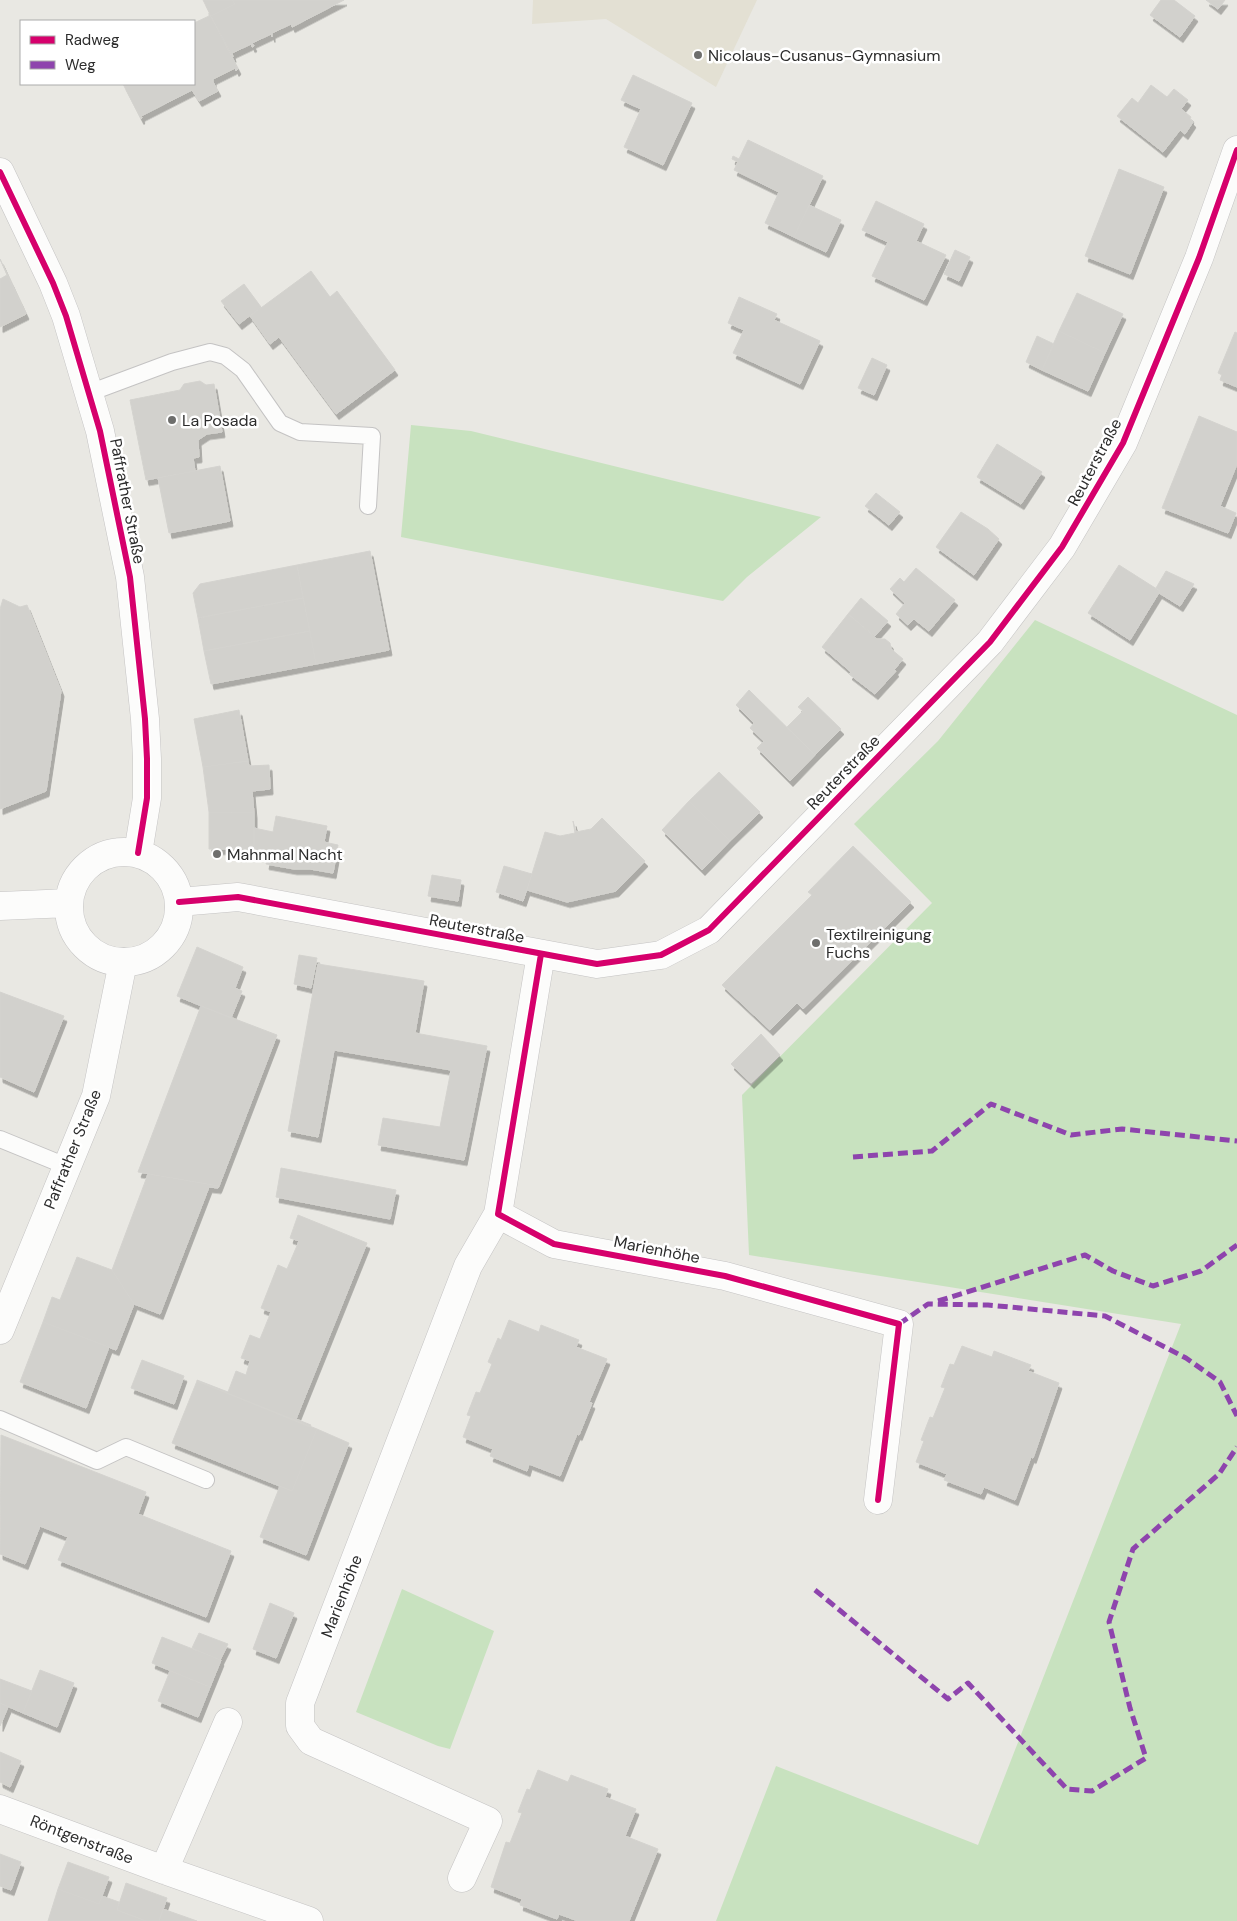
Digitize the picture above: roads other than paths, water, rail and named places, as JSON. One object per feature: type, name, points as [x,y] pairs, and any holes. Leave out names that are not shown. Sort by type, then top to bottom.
[{"type":"street","name":"Reuterstraße","points":[[179,902],[238,897],[597,964],[661,955],[708,930],[990,642],[1062,547],[1123,444],[1199,258],[1237,150]]},
{"type":"street","name":"Paffrather Straße","points":[[0,172],[53,283],[66,316],[100,431],[130,578],[148,759],[146,798],[138,854]]},
{"type":"street","points":[[124,852],[150,858],[161,866],[176,888],[179,902],[178,917],[173,932],[164,945],[153,954],[138,960],[123,962],[108,960],[84,944],[73,925],[70,903],[72,890],[78,877],[87,867],[98,858],[124,852]]},
{"type":"street","points":[[0,906],[70,903]]},
{"type":"street","name":"Marienhöhe","points":[[462,1878],[488,1821],[311,1741],[300,1726],[300,1703],[468,1266],[498,1214],[541,954]]},
{"type":"street","name":"Paffrather Straße","points":[[0,1330],[96,1096],[123,962]]},
{"type":"street","name":"Marienhöhe","points":[[498,1214],[554,1244],[725,1276],[899,1324],[878,1500]]},
{"type":"street","points":[[164,1870],[228,1722]]},
{"type":"street","name":"Röntgenstraße","points":[[0,1809],[308,1921]]},
{"type":"lane","points":[[89,393],[172,362],[210,352],[225,356],[243,370],[280,423],[300,432],[372,436],[368,506]]},
{"type":"lane","points":[[0,1139],[66,1166]]},
{"type":"lane","points":[[0,1419],[97,1461],[126,1447],[206,1480]]},
{"type":"place","name":"Nicolaus-Cusanus-Gymnasium","points":[[698,55]]},
{"type":"place","name":"La Posada","points":[[172,420]]},
{"type":"place","name":"Mahnmal Nacht","points":[[217,854]]},
{"type":"place","name":"Textilreinigung Fuchs","points":[[816,943]]}]
